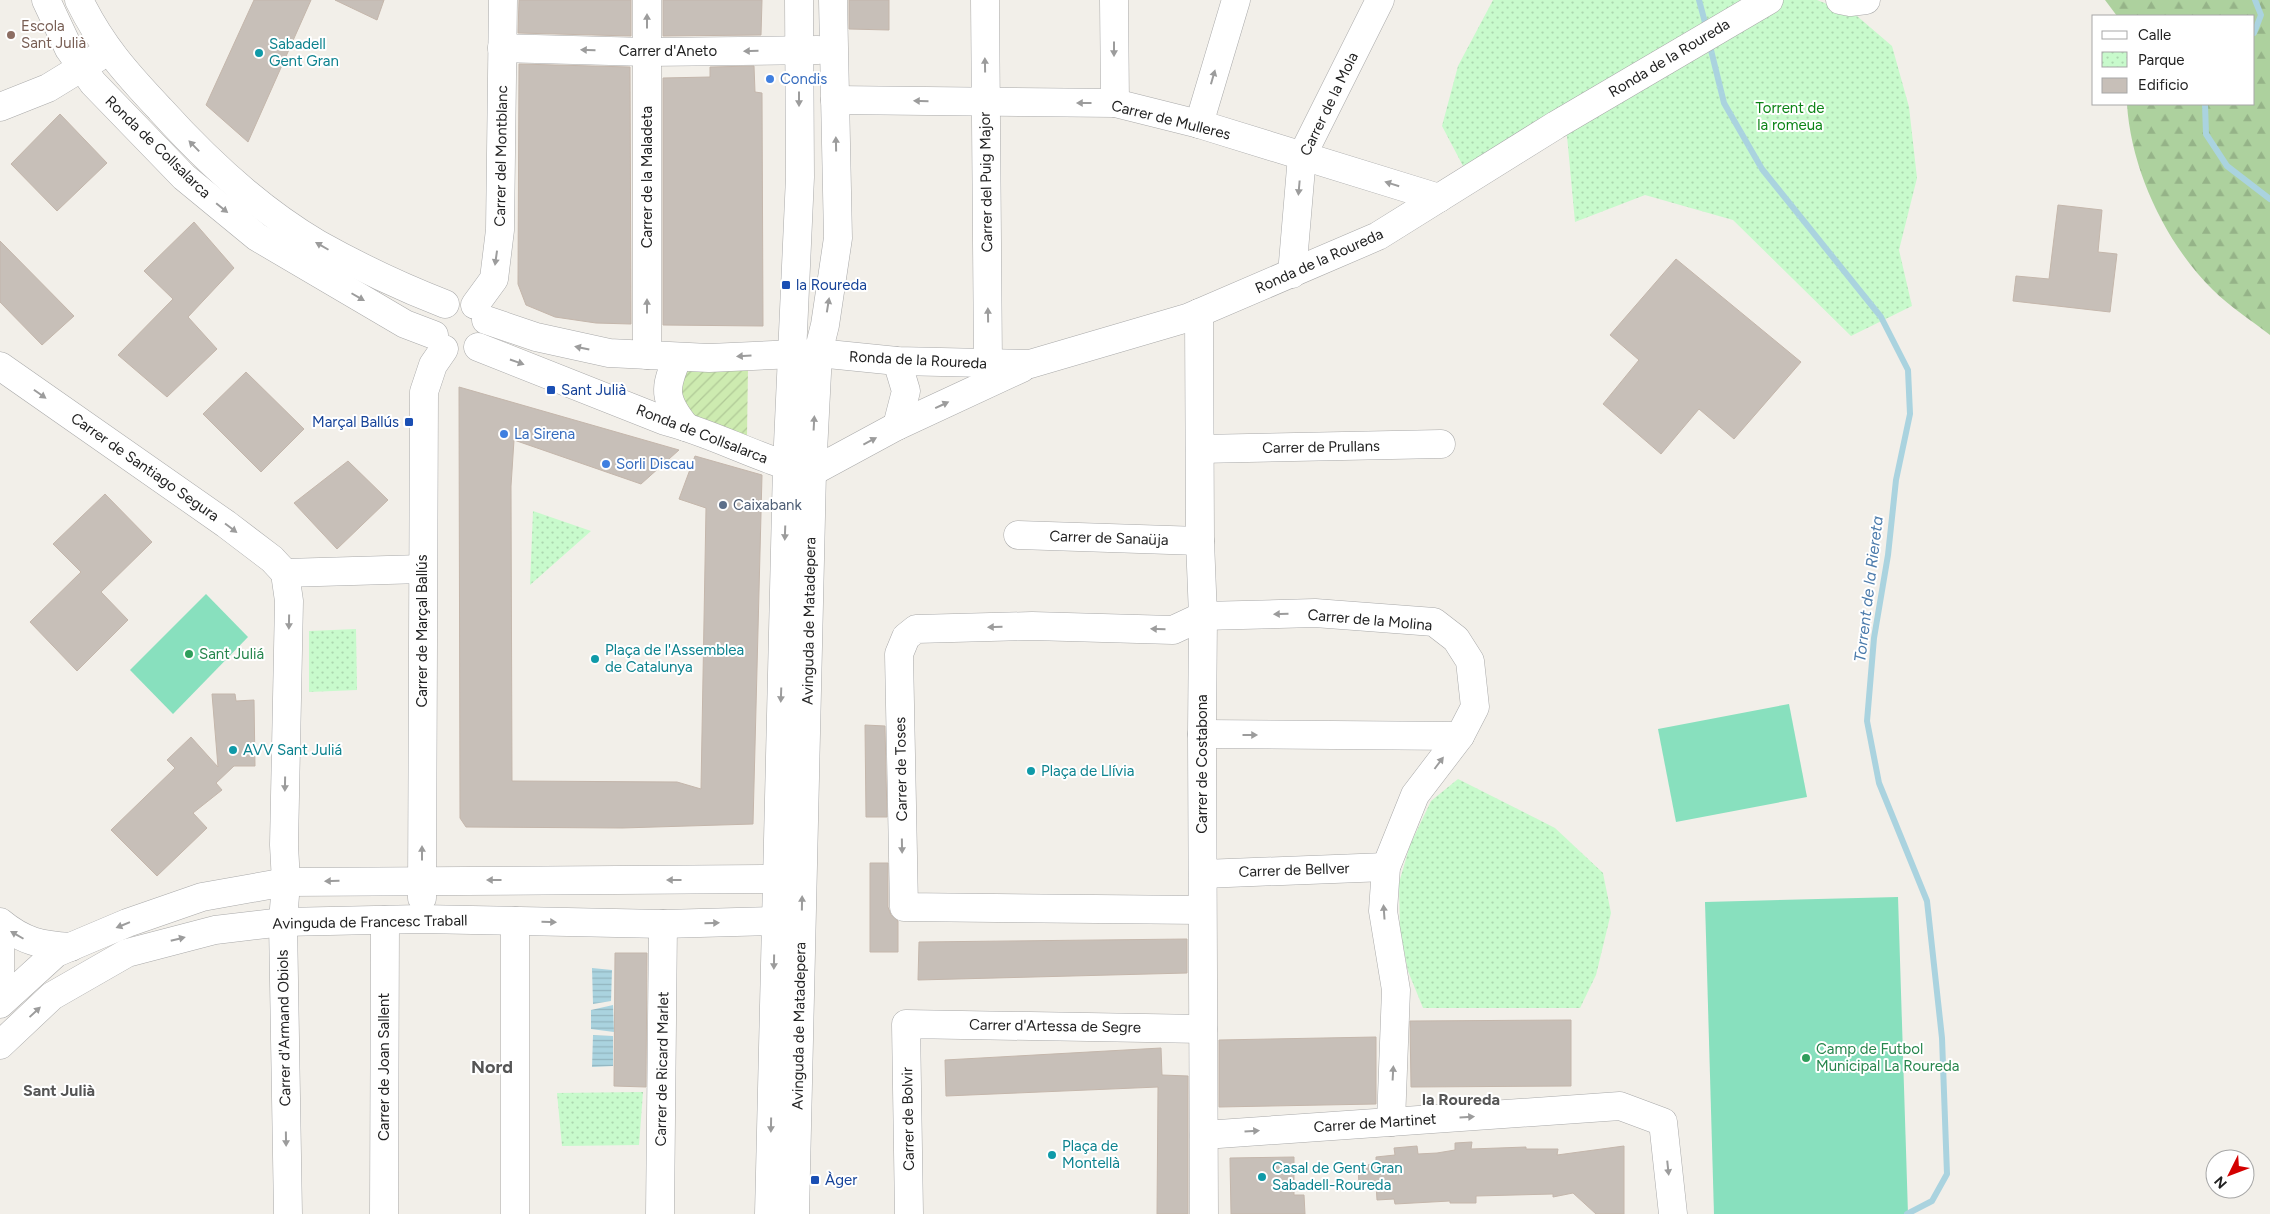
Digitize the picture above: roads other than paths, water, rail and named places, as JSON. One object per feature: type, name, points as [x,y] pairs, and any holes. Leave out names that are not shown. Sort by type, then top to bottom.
[{"type":"street","name":"Ronda de Collsalarca","points":[[46,0],[69,49],[82,68],[116,108],[184,177],[257,237],[404,324],[439,342]]},
{"type":"street","name":"Ronda de Collsalarca","points":[[79,0],[94,31],[108,50],[198,151],[262,205],[317,243],[368,271],[445,304]]},
{"type":"street","name":"Carrer del Montblanc","points":[[480,313],[494,280],[500,230],[503,0]]},
{"type":"street","name":"Carrer de la Maladeta","points":[[647,0],[647,355]]},
{"type":"street","name":"Avinguda de Matadepera","points":[[769,1214],[776,878],[805,353],[800,177],[799,0]]},
{"type":"street","name":"Avinguda de Matadepera","points":[[805,353],[825,325],[838,238],[833,0]]},
{"type":"street","name":"Carrer del Puig Major","points":[[984,0],[988,363]]},
{"type":"street","points":[[1114,0],[1114,103]]},
{"type":"street","points":[[1200,124],[1236,0]]},
{"type":"street","name":"Carrer de la Mola","points":[[1292,274],[1302,156],[1380,0]]},
{"type":"street","points":[[1840,0],[1850,2],[1866,0]]},
{"type":"street","name":"Ronda de la Roureda","points":[[805,353],[897,361],[1030,364],[1199,314],[1378,236],[1639,76],[1761,4]]},
{"type":"street","name":"Carrer d'Aneto","points":[[502,48],[647,52],[834,51]]},
{"type":"street","points":[[0,107],[48,88],[108,50]]},
{"type":"street","name":"Carrer de Mulleres","points":[[835,100],[1114,103],[1200,124],[1438,198]]},
{"type":"street","points":[[480,313],[485,334],[478,347],[462,354],[439,342],[434,318],[445,304],[460,300],[511,330],[579,348],[609,353],[709,358],[805,353]]},
{"type":"street","name":"Carrer de Costabona","points":[[1199,314],[1200,541],[1204,616],[1202,734],[1204,1214]]},
{"type":"street","name":"Carrer de Marçal Ballús","points":[[421,919],[424,392],[439,342]]},
{"type":"street","name":"Ronda de Collsalarca","points":[[478,347],[665,421],[686,426],[800,469]]},
{"type":"street","points":[[678,356],[667,382],[667,394],[672,410],[686,426]]},
{"type":"street","points":[[897,361],[906,391],[898,426]]},
{"type":"street","points":[[800,469],[898,426],[1030,364]]},
{"type":"street","name":"Carrer de Santiago Segura","points":[[0,366],[226,524],[272,559],[285,573]]},
{"type":"street","name":"Carrer de Prullans","points":[[1200,449],[1442,444]]},
{"type":"street","name":"Avinguda de Matadepera","points":[[795,1214],[800,469]]},
{"type":"street","name":"Carrer de Sanaüja","points":[[1018,535],[1200,541]]},
{"type":"street","points":[[285,573],[422,569]]},
{"type":"street","name":"Carrer d'Armand Obiols","points":[[285,573],[289,601],[284,845],[286,882],[282,922],[288,1214]]},
{"type":"street","name":"Carrer de la Molina","points":[[1204,616],[1315,613],[1434,622],[1456,639],[1470,661],[1475,707],[1460,736],[1415,795],[1386,867],[1383,911],[1396,990],[1391,1122]]},
{"type":"street","name":"Carrer de Toses","points":[[1202,910],[904,907],[899,654],[906,637],[916,629],[924,628],[1032,626],[1173,630],[1204,616]]},
{"type":"street","points":[[1202,734],[1460,736]]},
{"type":"street","name":"Carrer de Bellver","points":[[1202,874],[1386,867]]},
{"type":"street","points":[[0,1004],[56,953],[127,922],[202,897],[286,882],[776,878]]},
{"type":"street","name":"Avinguda de Francesc Traball","points":[[0,1045],[52,996],[127,952],[215,930],[282,922],[421,919],[663,924],[775,921]]},
{"type":"street","name":"Carrer de Joan Sallent","points":[[384,1214],[385,920]]},
{"type":"street","points":[[515,921],[515,1214]]},
{"type":"street","points":[[0,922],[14,934],[27,940],[43,945],[71,947]]},
{"type":"street","name":"Carrer de Ricard Marlet","points":[[660,1214],[663,924]]},
{"type":"street","points":[[0,945],[0,975]]},
{"type":"street","name":"Carrer d'Artessa de Segre","points":[[906,1024],[1203,1029]]},
{"type":"street","name":"Carrer de Bolvir","points":[[906,1024],[910,1214]]},
{"type":"street","name":"Carrer de Martinet","points":[[1204,1135],[1620,1106],[1663,1122],[1673,1214]]},
{"type":"water","points":[[592,968],[612,970],[611,1001],[593,1004]]},
{"type":"water","points":[[613,1005],[614,1032],[591,1029],[591,1010]]},
{"type":"water","points":[[593,1035],[613,1036],[613,1066],[592,1067]]},
{"type":"waterway","name":"Torrent de la Riereta","points":[[1699,0],[1707,30]]},
{"type":"waterway","points":[[2255,0],[2261,15],[2255,30]]},
{"type":"waterway","name":"Torrent de la Riereta","points":[[1709,42],[1724,103],[1762,169],[1881,317],[1908,370],[1910,414],[1896,480],[1888,555],[1874,638],[1867,721],[1879,783],[1927,901],[1942,1038],[1947,1174],[1932,1201],[1907,1214]]},
{"type":"waterway","points":[[2205,105],[2206,134],[2227,166],[2270,199]]},
{"type":"place","name":"Escola Sant Julià","points":[[11,35]]},
{"type":"place","name":"Sabadell Gent Gran","points":[[259,53]]},
{"type":"place","name":"Condis","points":[[770,79]]},
{"type":"place","name":"la Roureda","points":[[786,285]]},
{"type":"place","name":"Sant Julià","points":[[551,390]]},
{"type":"place","name":"Marçal Ballús","points":[[409,422]]},
{"type":"place","name":"La Sirena","points":[[504,434]]},
{"type":"place","name":"Sorli Discau","points":[[606,464]]},
{"type":"place","name":"Caixabank","points":[[723,505]]},
{"type":"place","name":"Sant Juliá","points":[[189,654]]},
{"type":"place","name":"Plaça de l'Assemblea de Catalunya","points":[[595,659]]},
{"type":"place","name":"AVV Sant Juliá","points":[[233,750]]},
{"type":"place","name":"Plaça de Llívia","points":[[1031,771]]},
{"type":"place","name":"Camp de Futbol Municipal La Roureda","points":[[1806,1058]]},
{"type":"place","name":"Plaça de Montellà","points":[[1052,1155]]},
{"type":"place","name":"Casal de Gent Gran Sabadell-Roureda","points":[[1262,1177]]},
{"type":"place","name":"Àger","points":[[815,1180]]},
{"type":"district","name":"Nord","points":[[492,1067]]},
{"type":"district","name":"Sant Julià","points":[[59,1090]]},
{"type":"district","name":"la Roureda","points":[[1461,1099]]},
{"type":"park label","name":"Torrent de la romeua","points":[[1790,116]]}]
